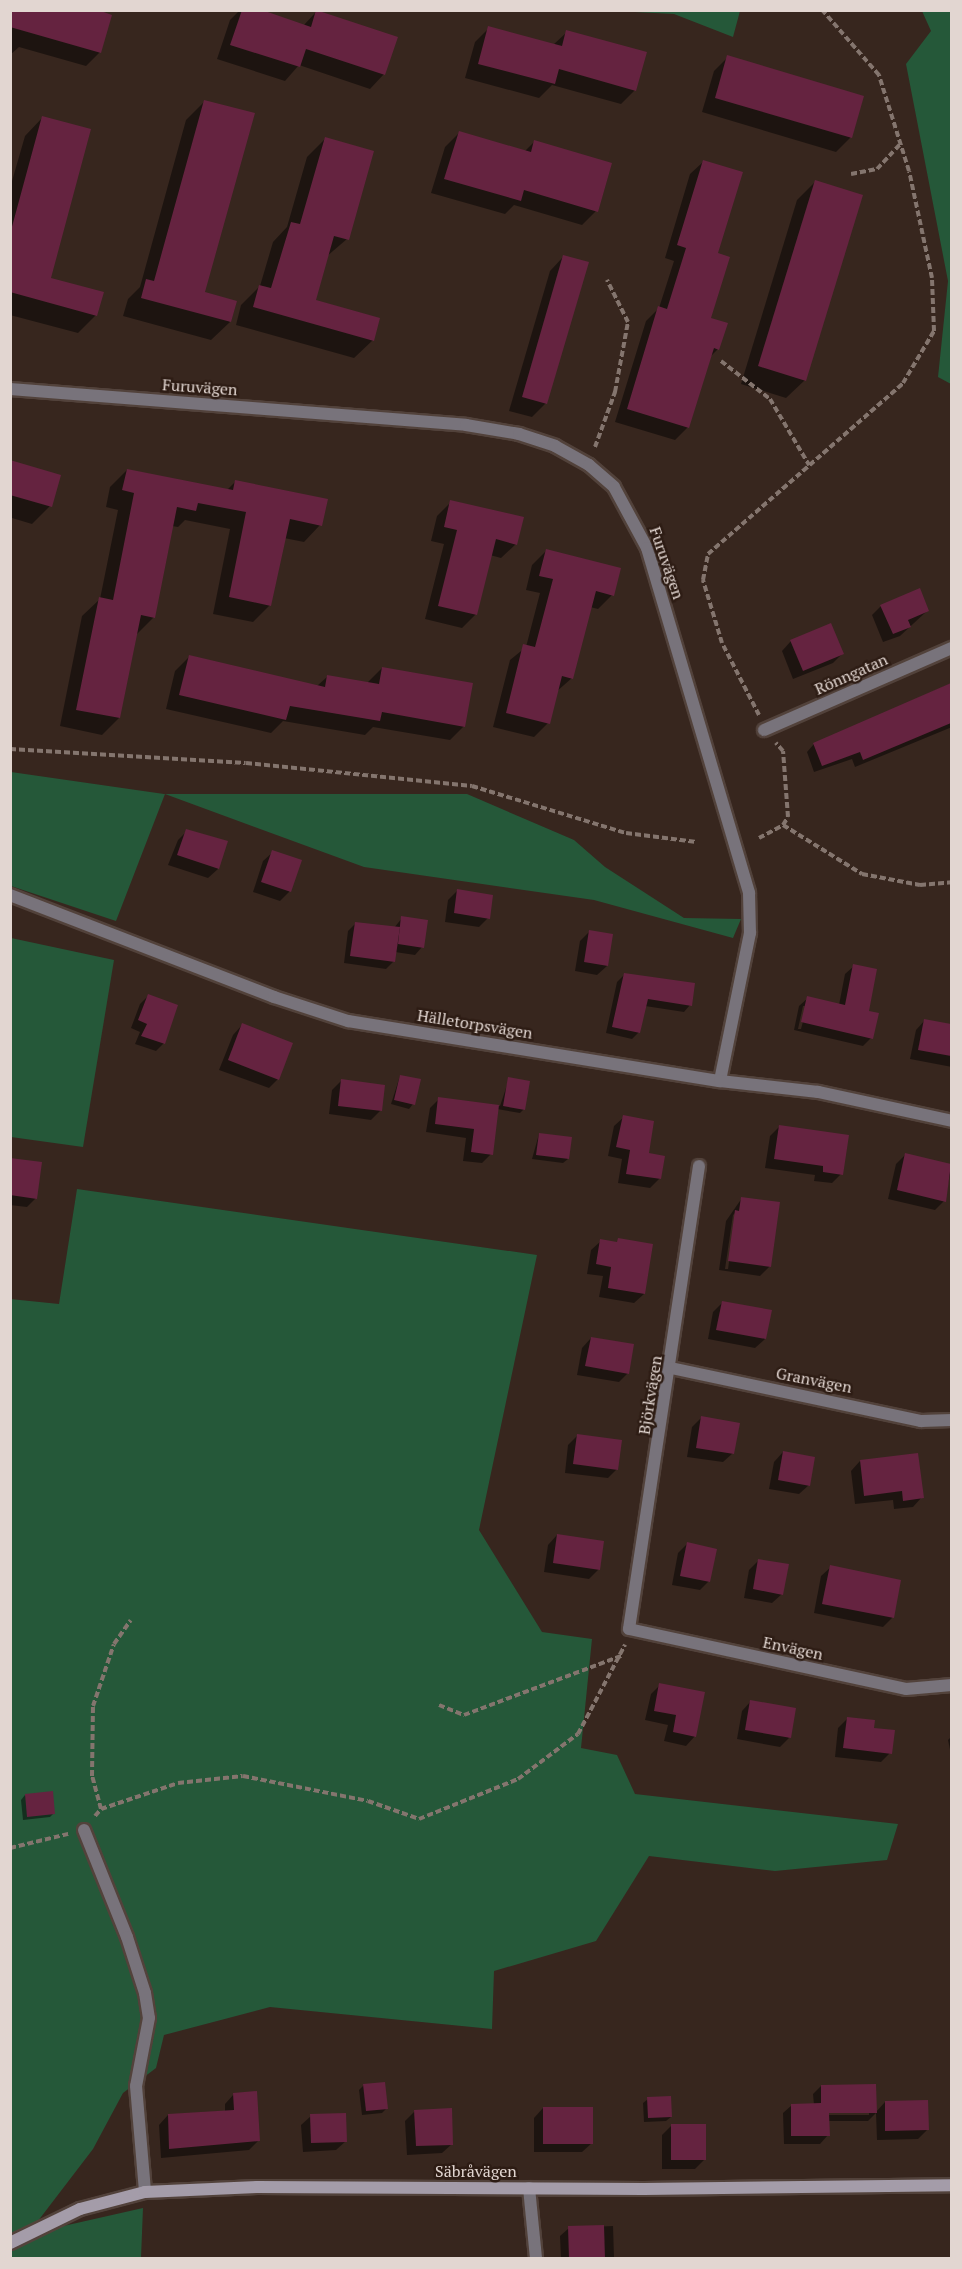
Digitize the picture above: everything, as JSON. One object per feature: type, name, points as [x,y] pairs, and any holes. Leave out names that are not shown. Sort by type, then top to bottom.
[{"type":"main road","name":"Säbråvägen","points":[[10,2243],[80,2209],[145,2192],[257,2187],[951,2185]]},
{"type":"street","name":"Furuvägen","points":[[10,389],[466,425],[537,440],[589,465],[614,487],[647,548],[749,893],[750,933],[720,1081]]},
{"type":"street","name":"Rönngatan","points":[[764,730],[951,648]]},
{"type":"street","name":"Hälletorpsvägen","points":[[10,895],[274,998],[348,1021],[720,1081],[818,1092],[951,1121]]},
{"type":"street","name":"Björkvägen","points":[[629,1629],[671,1368],[699,1166]]},
{"type":"street","name":"Granvägen","points":[[671,1368],[921,1421],[951,1420]]},
{"type":"street","name":"Envägen","points":[[629,1629],[906,1689],[951,1685]]},
{"type":"street","points":[[84,1830],[128,1937],[145,1993],[149,2018],[136,2086],[145,2192]]},
{"type":"street","points":[[530,2188],[536,2259]]},
{"type":"path","points":[[759,838],[783,825],[788,817],[783,751],[764,730],[755,704],[722,643],[703,580],[708,554],[903,383],[934,331],[932,278],[900,143],[879,75],[822,10]]},
{"type":"path","points":[[851,174],[877,169],[900,143]]},
{"type":"path","points":[[589,465],[615,392],[628,322],[607,280]]},
{"type":"path","points":[[721,361],[770,399],[809,465]]},
{"type":"path","points":[[10,749],[246,763],[472,786],[626,833],[696,842]]},
{"type":"path","points":[[783,825],[862,874],[920,885],[951,882]]},
{"type":"path","points":[[100,1809],[92,1776],[93,1706],[114,1644],[131,1620]]},
{"type":"path","points":[[10,1848],[84,1830],[100,1809],[178,1783],[243,1776],[368,1801],[419,1819],[518,1779],[578,1734],[622,1656],[464,1715],[439,1705]]},
{"type":"green space","points":[[740,10],[733,37],[674,14],[615,11]]},
{"type":"green space","points":[[922,11],[951,11],[951,384],[938,377],[948,281],[906,64],[931,31]]},
{"type":"green space","points":[[11,772],[165,794],[116,921],[11,886]]},
{"type":"green space","points":[[165,794],[467,794],[574,840],[605,867],[684,918],[741,919],[733,938],[594,900],[364,867]]},
{"type":"green space","points":[[11,938],[114,960],[83,1147],[11,1137]]},
{"type":"green space","points":[[77,1189],[537,1255],[479,1530],[542,1632],[592,1639],[581,1748],[617,1755],[635,1794],[898,1824],[887,1860],[775,1871],[649,1856],[596,1941],[494,1971],[492,2029],[270,2007],[164,2035],[156,2068],[123,2093],[93,2149],[28,2234],[143,2208],[141,2258],[11,2258],[10,1299],[59,1304]]},
{"type":"building","points":[[10,10],[98,10],[112,15],[101,53],[10,27]]},
{"type":"building","points":[[242,10],[262,10],[311,27],[316,10],[398,37],[385,75],[306,49],[300,67],[230,45]]},
{"type":"building","points":[[488,26],[562,46],[566,30],[647,52],[636,91],[559,69],[555,84],[478,64]]},
{"type":"building","points":[[727,55],[864,96],[852,138],[715,98]]},
{"type":"building","points":[[204,100],[255,113],[205,292],[237,301],[231,322],[141,298],[146,279],[154,281]]},
{"type":"building","points":[[42,116],[91,129],[51,278],[104,292],[97,316],[10,292],[10,234]]},
{"type":"building","points":[[459,131],[531,152],[534,140],[612,163],[598,212],[524,190],[521,201],[444,179]]},
{"type":"building","points":[[325,137],[374,151],[349,240],[334,236],[316,300],[380,318],[374,341],[253,307],[259,285],[271,288],[291,222],[300,224]]},
{"type":"building","points":[[703,160],[743,172],[718,253],[730,257],[711,318],[728,323],[719,350],[714,348],[689,428],[627,409],[658,306],[667,309],[686,248],[677,245]]},
{"type":"building","points":[[815,180],[863,195],[806,381],[758,366]]},
{"type":"building","points":[[563,255],[589,262],[547,404],[522,397]]},
{"type":"building","points":[[10,460],[61,475],[52,507],[10,495]]},
{"type":"building","points":[[127,469],[233,490],[235,480],[328,499],[322,526],[290,519],[271,606],[229,597],[246,512],[198,503],[196,511],[177,507],[155,618],[141,615],[120,718],[76,710],[99,597],[113,600],[134,493],[122,490]]},
{"type":"building","points":[[450,500],[524,517],[517,545],[496,539],[477,615],[438,606],[457,530],[444,527]]},
{"type":"building","points":[[546,549],[621,568],[614,596],[596,591],[573,679],[562,676],[550,724],[506,713],[523,644],[535,647],[553,579],[539,576]]},
{"type":"building","points":[[920,588],[929,611],[908,620],[911,627],[893,634],[880,605]]},
{"type":"building","points":[[831,623],[844,654],[803,671],[790,640]]},
{"type":"building","points":[[189,655],[325,687],[327,675],[379,684],[382,667],[473,683],[465,727],[382,712],[380,721],[290,706],[286,720],[179,695]]},
{"type":"building","points":[[951,683],[951,723],[863,760],[860,752],[822,766],[813,743]]},
{"type":"building","points":[[186,829],[228,841],[219,869],[177,855]]},
{"type":"building","points":[[272,850],[302,860],[291,892],[261,882]]},
{"type":"building","points":[[457,889],[493,895],[490,919],[454,913]]},
{"type":"building","points":[[401,916],[428,920],[424,948],[398,944]]},
{"type":"building","points":[[355,922],[400,927],[395,962],[350,956]]},
{"type":"building","points":[[589,930],[613,934],[608,966],[584,962]]},
{"type":"building","points":[[853,964],[877,969],[869,1011],[879,1013],[873,1039],[801,1022],[807,996],[845,1005]]},
{"type":"building","points":[[624,973],[695,983],[692,1006],[648,999],[640,1033],[612,1027]]},
{"type":"building","points":[[148,994],[178,1005],[165,1044],[141,1036],[147,1024],[138,1020]]},
{"type":"building","points":[[924,1019],[951,1024],[951,1056],[918,1050]]},
{"type":"building","points":[[242,1023],[293,1043],[279,1080],[228,1060]]},
{"type":"building","points":[[400,1075],[421,1079],[415,1105],[394,1100]]},
{"type":"building","points":[[508,1077],[530,1081],[525,1110],[503,1106]]},
{"type":"building","points":[[341,1079],[385,1085],[382,1111],[338,1106]]},
{"type":"building","points":[[438,1097],[499,1105],[493,1155],[471,1152],[474,1129],[435,1124]]},
{"type":"building","points":[[623,1115],[654,1121],[649,1153],[665,1156],[661,1179],[626,1174],[630,1150],[616,1147]]},
{"type":"building","points":[[779,1125],[849,1135],[843,1175],[823,1172],[823,1166],[774,1159]]},
{"type":"building","points":[[539,1133],[572,1137],[569,1159],[536,1155]]},
{"type":"building","points":[[905,1153],[951,1164],[946,1202],[897,1190]]},
{"type":"building","points":[[10,1158],[42,1162],[37,1199],[10,1195]]},
{"type":"building","points":[[741,1197],[780,1202],[771,1267],[728,1261],[735,1210],[739,1211]]},
{"type":"building","points":[[618,1238],[653,1244],[645,1294],[608,1288],[611,1267],[596,1264],[600,1239],[617,1242]]},
{"type":"building","points":[[722,1301],[772,1310],[766,1339],[716,1330]]},
{"type":"building","points":[[591,1337],[634,1344],[629,1374],[585,1366]]},
{"type":"building","points":[[701,1416],[740,1423],[734,1454],[696,1448]]},
{"type":"building","points":[[577,1434],[622,1440],[618,1470],[573,1464]]},
{"type":"building","points":[[783,1451],[815,1457],[810,1486],[778,1480]]},
{"type":"building","points":[[918,1453],[924,1498],[903,1501],[902,1491],[864,1496],[860,1460]]},
{"type":"building","points":[[557,1534],[604,1541],[600,1570],[553,1563]]},
{"type":"building","points":[[687,1542],[717,1549],[710,1582],[680,1576]]},
{"type":"building","points":[[758,1559],[789,1564],[783,1595],[753,1589]]},
{"type":"building","points":[[830,1565],[901,1580],[894,1618],[822,1604]]},
{"type":"building","points":[[659,1683],[705,1692],[696,1737],[673,1732],[676,1715],[654,1711]]},
{"type":"building","points":[[750,1700],[796,1708],[791,1738],[745,1730]]},
{"type":"building","points":[[847,1717],[875,1720],[874,1728],[895,1730],[892,1754],[843,1748]]},
{"type":"building","points":[[53,1791],[55,1814],[27,1817],[25,1794]]},
{"type":"building","points":[[385,2082],[388,2109],[366,2111],[363,2084]]},
{"type":"building","points":[[876,2084],[877,2113],[829,2113],[830,2136],[791,2136],[791,2104],[821,2103],[821,2085]]},
{"type":"building","points":[[257,2091],[260,2141],[169,2149],[168,2114],[234,2110],[233,2093]]},
{"type":"building","points":[[671,2096],[672,2117],[648,2118],[647,2097]]},
{"type":"building","points":[[928,2100],[929,2130],[885,2131],[885,2101]]},
{"type":"building","points":[[543,2107],[593,2107],[593,2144],[543,2144]]},
{"type":"building","points":[[452,2108],[453,2145],[416,2146],[414,2110]]},
{"type":"building","points":[[346,2113],[347,2142],[311,2143],[310,2114]]},
{"type":"building","points":[[671,2124],[706,2124],[706,2160],[671,2160]]},
{"type":"building","points":[[604,2225],[605,2259],[569,2259],[568,2226]]}]
